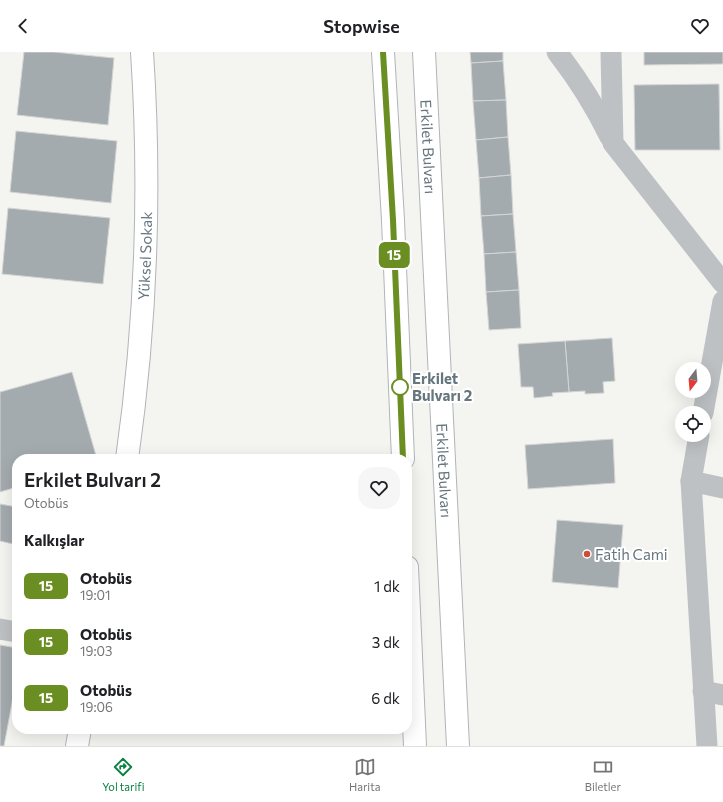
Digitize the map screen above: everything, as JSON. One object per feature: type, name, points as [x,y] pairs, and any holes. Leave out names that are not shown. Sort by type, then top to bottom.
[{"type":"main road","name":"Yüksel Sokak","points":[[128,454],[138,361],[146,206],[147,120],[142,52]]},
{"type":"main road","points":[[383,52],[393,220],[403,454]]},
{"type":"main road","name":"Erkilet Bulvarı","points":[[424,52],[458,746]]},
{"type":"main road","points":[[412,679],[415,746]]},
{"type":"main road","points":[[77,746],[79,734]]},
{"type":"street","points":[[557,52],[578,79],[597,110],[613,143],[723,283]]},
{"type":"street","points":[[611,52],[613,143]]},
{"type":"street","points":[[704,406],[723,301]]},
{"type":"street","points":[[698,442],[691,480],[702,691],[707,746]]},
{"type":"street","points":[[691,480],[723,488]]},
{"type":"street","points":[[0,629],[12,631]]},
{"type":"street","points":[[702,691],[723,695]]},
{"type":"building","points":[[24,52],[54,52],[114,58],[108,125],[17,115]]},
{"type":"building","points":[[470,52],[503,52],[503,61],[471,63]]},
{"type":"building","points":[[644,52],[723,52],[723,64],[644,65]]},
{"type":"building","points":[[503,61],[506,100],[473,101],[471,63]]},
{"type":"building","points":[[719,84],[720,150],[635,150],[634,85]]},
{"type":"building","points":[[506,100],[508,137],[476,140],[473,101]]},
{"type":"building","points":[[16,131],[117,141],[111,203],[10,192]]},
{"type":"building","points":[[508,137],[511,175],[479,178],[476,140]]},
{"type":"building","points":[[511,175],[513,214],[481,216],[479,178]]},
{"type":"building","points":[[8,208],[110,218],[103,284],[2,274]]},
{"type":"building","points":[[513,214],[516,252],[484,254],[481,216]]},
{"type":"building","points":[[516,252],[519,290],[486,292],[484,254]]},
{"type":"building","points":[[519,290],[521,328],[489,330],[486,292]]},
{"type":"building","points":[[612,338],[615,381],[603,382],[604,393],[585,394],[585,391],[569,392],[565,341]]},
{"type":"building","points":[[565,341],[569,392],[552,393],[553,396],[534,398],[533,387],[521,387],[518,344]]},
{"type":"building","points":[[72,372],[96,454],[12,454],[12,488],[0,492],[0,392]]},
{"type":"building","points":[[613,439],[615,483],[528,489],[525,445]]},
{"type":"building","points":[[0,504],[12,506],[12,544],[0,541]]},
{"type":"building","name":"Fatih Cami","points":[[557,520],[623,525],[618,588],[552,582]]},
{"type":"building","points":[[0,645],[12,647],[12,703],[4,746],[0,746]]},
{"type":"bus line","name":"15","points":[[383,52],[393,220],[403,454]]},
{"type":"place","name":"Erkilet Bulvarı 2","points":[[400,387]]},
{"type":"place","name":"Fatih Cami","points":[[587,554]]}]
